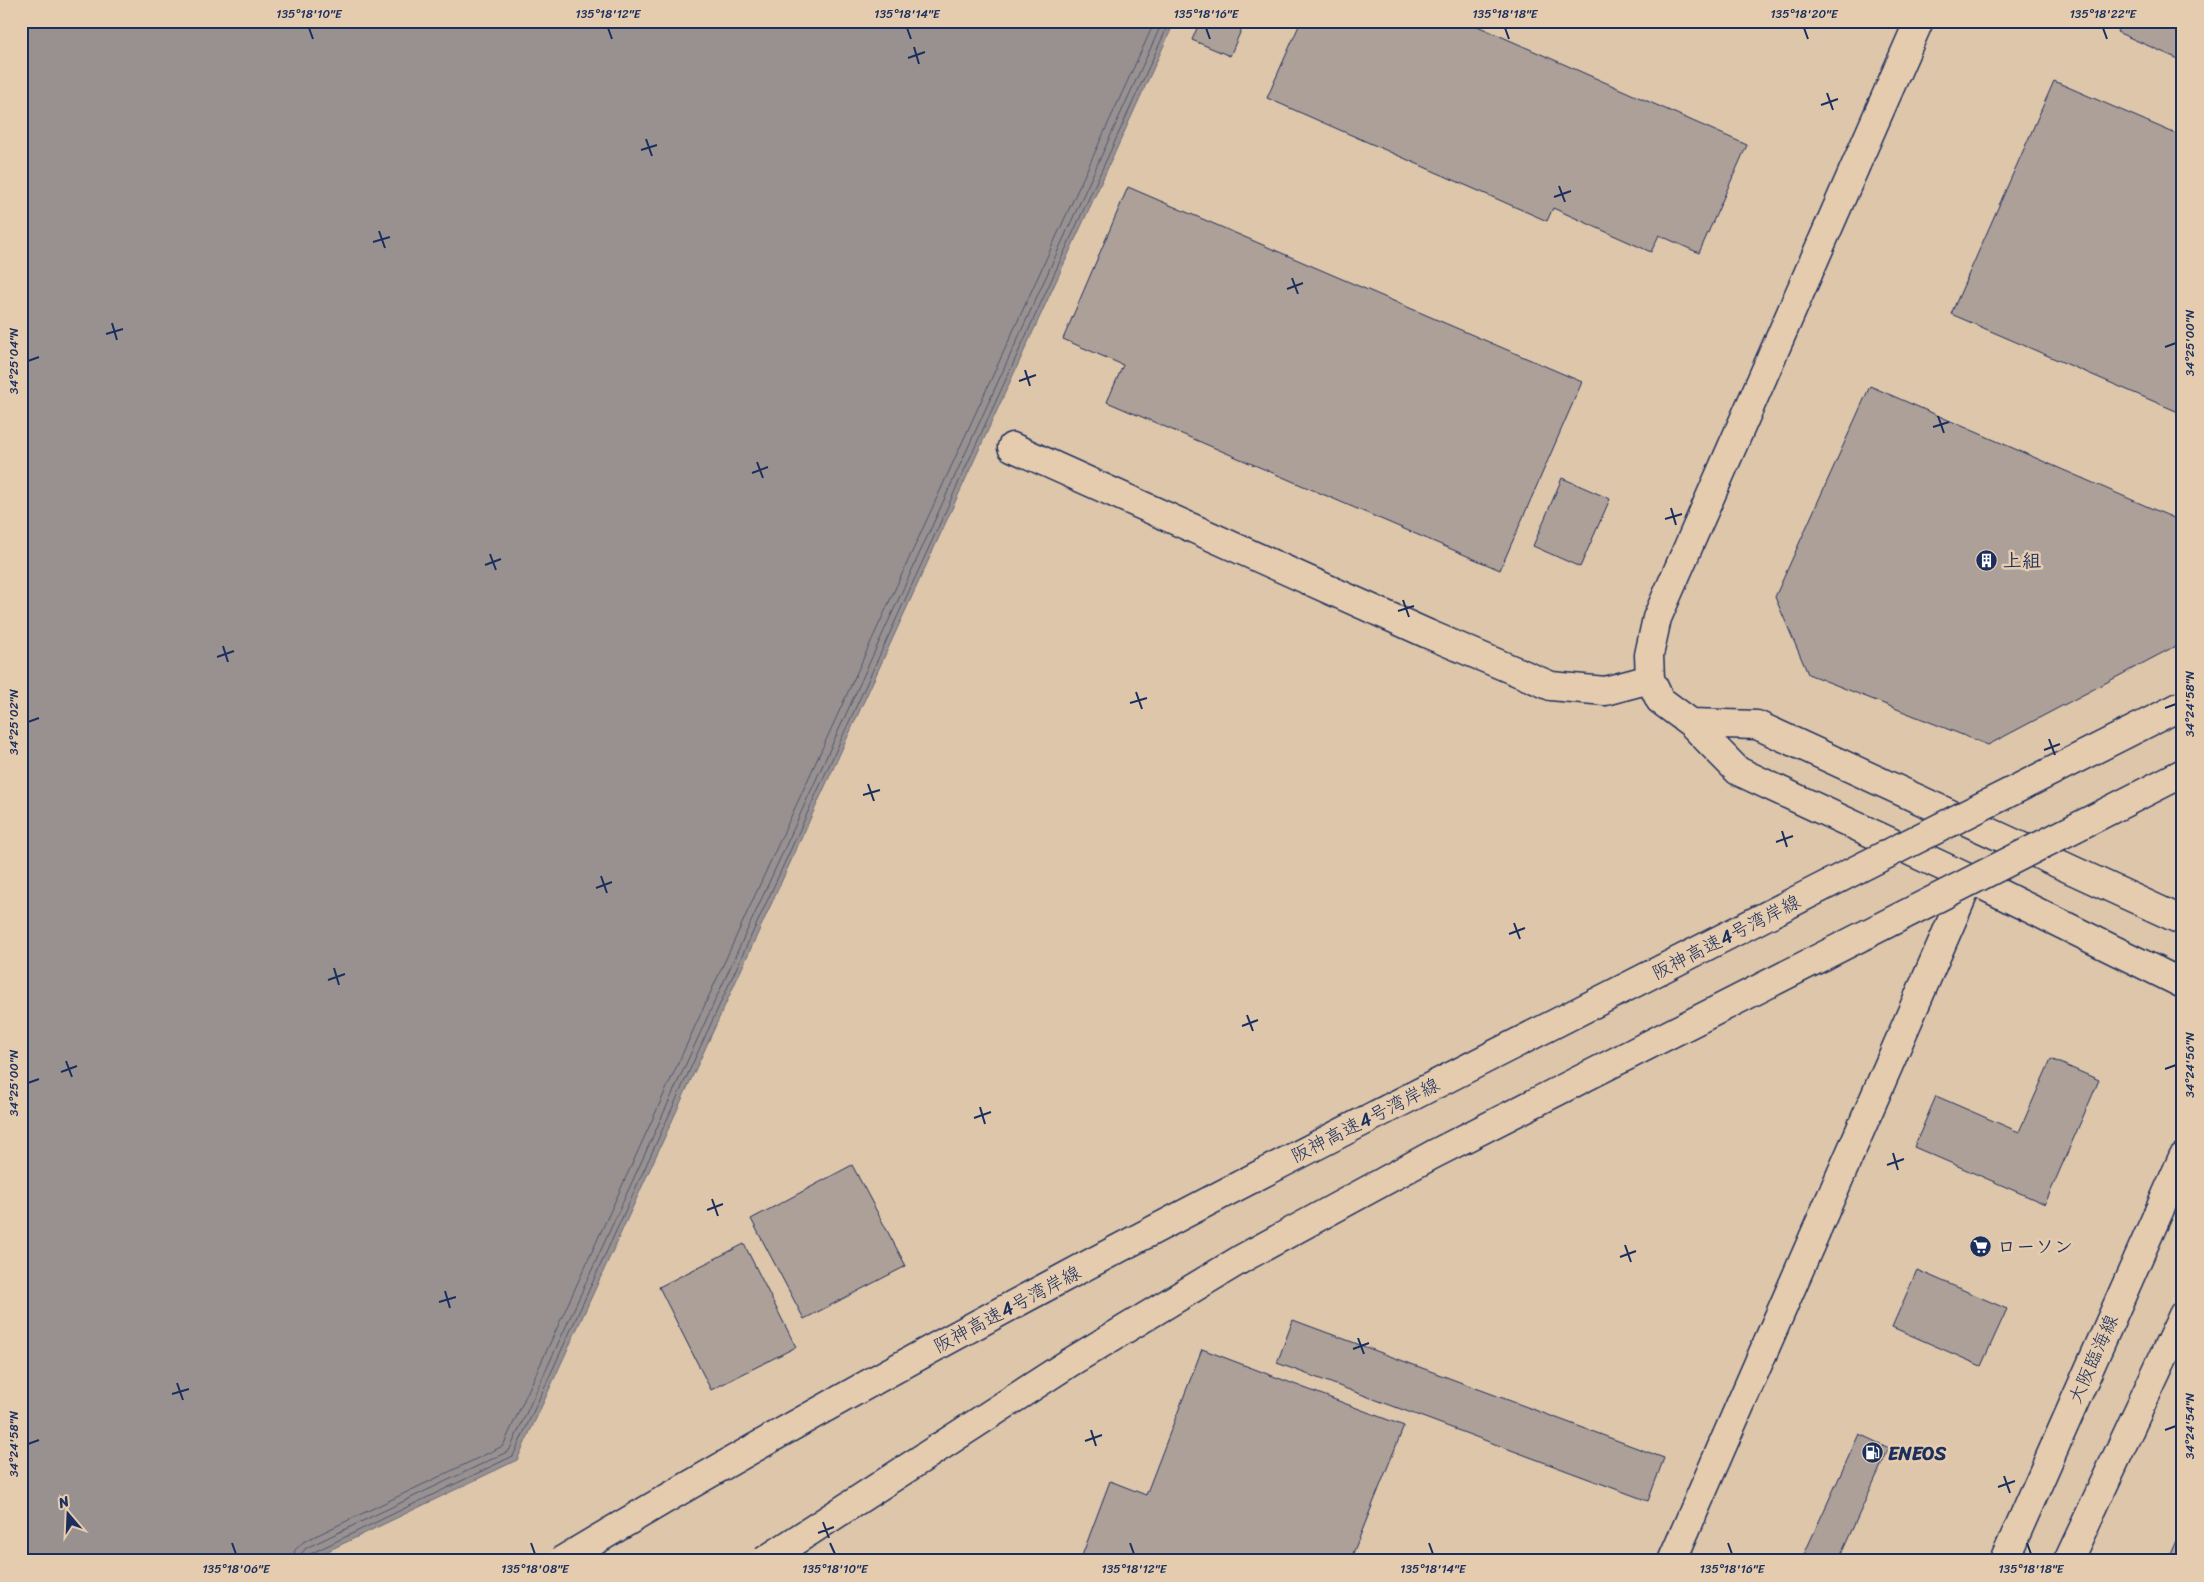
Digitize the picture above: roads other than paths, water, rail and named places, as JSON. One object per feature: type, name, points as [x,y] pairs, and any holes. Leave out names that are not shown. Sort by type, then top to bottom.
[{"type":"main road","points":[[1919,21],[1657,618],[1649,655],[1650,679],[1660,700],[1691,722],[1738,771],[1970,879],[2183,984]]},
{"type":"main road","points":[[1012,447],[1428,634],[1551,686],[1605,691],[1650,679]]},
{"type":"main road","name":"阪神高速4号湾岸線","points":[[561,1561],[669,1496],[830,1405],[1064,1277],[1408,1098],[2183,705]]},
{"type":"main road","points":[[1691,722],[1757,725],[2183,921]]},
{"type":"main road","points":[[764,1561],[1069,1363],[1244,1258],[1434,1154],[2183,773]]},
{"type":"main road","points":[[1672,1561],[1970,879]]},
{"type":"main road","name":"大阪臨海線","points":[[2004,1561],[2183,1157]]},
{"type":"main road","points":[[2068,1561],[2183,1315]]},
{"type":"water","points":[[21,21],[1175,21],[517,1460],[307,1561],[21,1561]]},
{"type":"place","name":"上組","points":[[1987,560]]},
{"type":"place","name":"ローソン","points":[[1981,1246]]},
{"type":"place","name":"ENEOS","points":[[1872,1453]]}]
